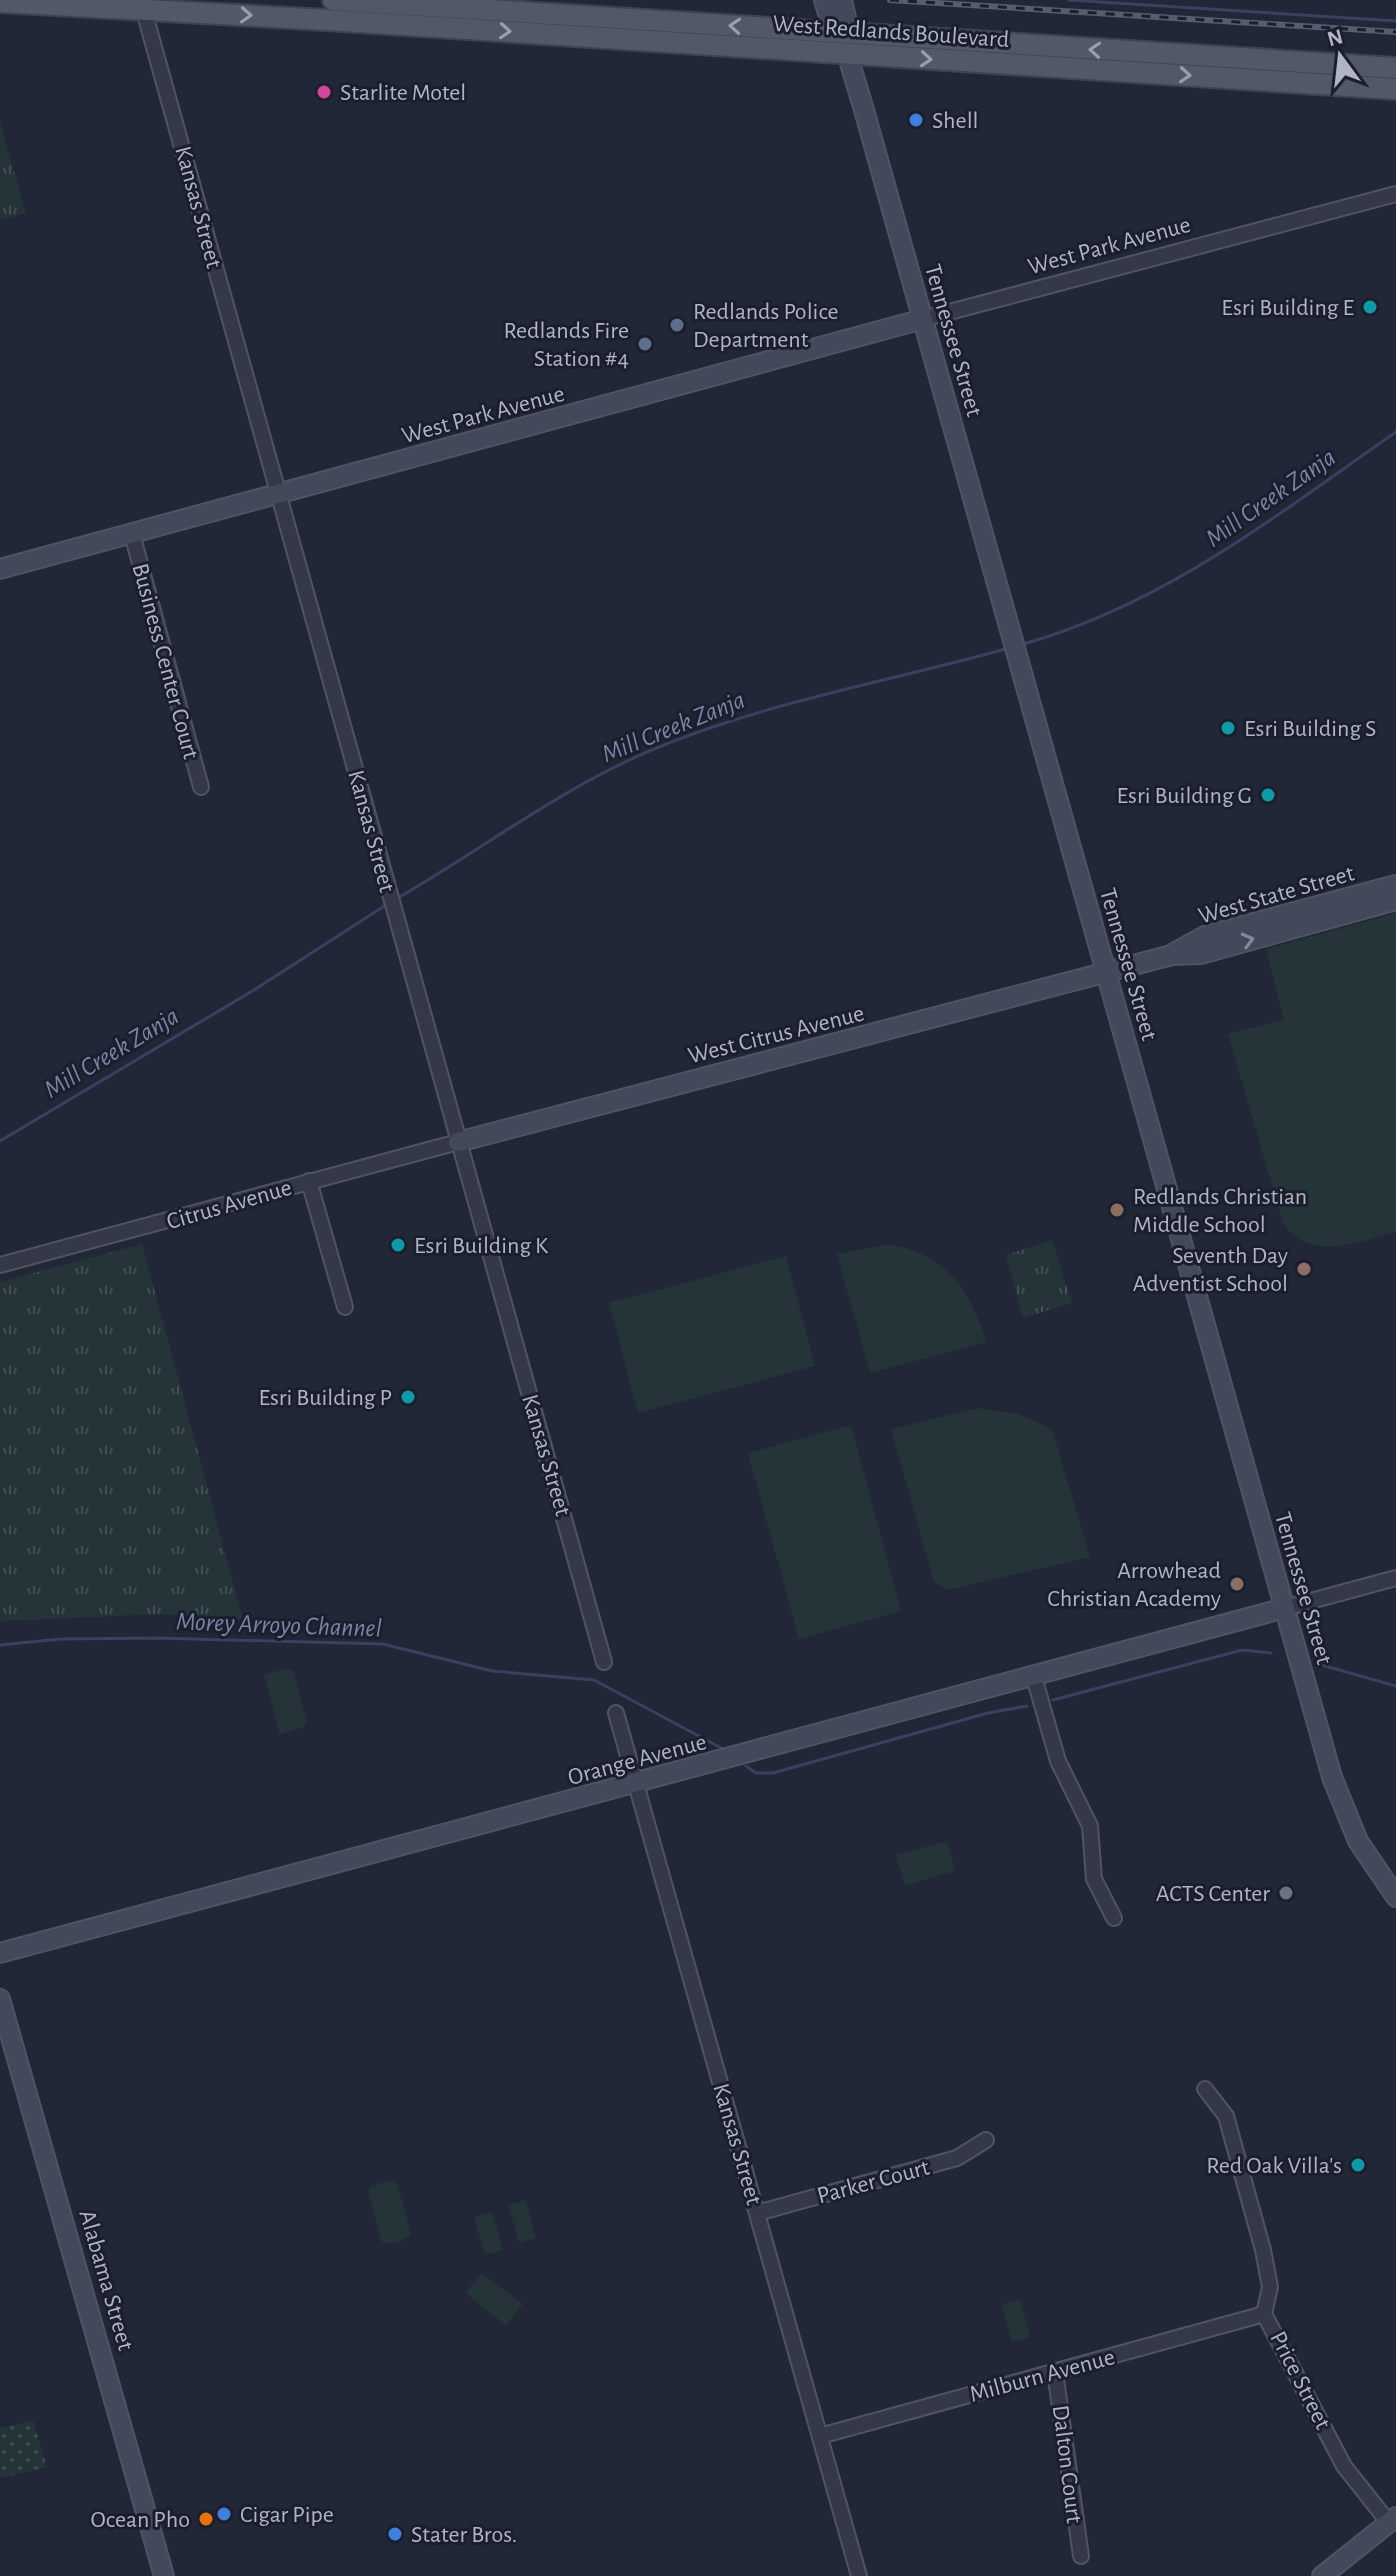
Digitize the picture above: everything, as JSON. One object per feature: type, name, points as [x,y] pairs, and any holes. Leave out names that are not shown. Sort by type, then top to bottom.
[{"type":"main road","name":"West Redlands Boulevard","points":[[333,0],[1396,68]]},
{"type":"main road","name":"West Redlands Boulevard","points":[[0,2],[142,4],[1396,89]]},
{"type":"street","name":"Tennessee Street","points":[[824,0],[830,20],[841,33],[848,54],[1332,1777],[1358,1841],[1396,1897]]},
{"type":"street","name":"Tennessee Street","points":[[841,33],[847,22],[842,0]]},
{"type":"street","name":"Kansas Street","points":[[142,4],[604,1662]]},
{"type":"street","name":"West Park Avenue","points":[[0,569],[1396,194]]},
{"type":"street","name":"Business Center Court","points":[[132,534],[201,787]]},
{"type":"street","name":"West State Street","points":[[1172,955],[1205,936],[1396,885]]},
{"type":"street","name":"West State Street","points":[[1106,973],[1172,955],[1201,954],[1396,900]]},
{"type":"street","name":"West Citrus Avenue","points":[[458,1142],[1106,973]]},
{"type":"street","name":"Citrus Avenue","points":[[0,1265],[458,1142]]},
{"type":"street","points":[[309,1181],[345,1307]]},
{"type":"street","points":[[1285,1608],[1396,1578]]},
{"type":"street","name":"Orange Avenue","points":[[0,1953],[1285,1608]]},
{"type":"street","points":[[1034,1677],[1058,1761],[1090,1826],[1094,1879],[1114,1918]]},
{"type":"street","name":"Kansas Street","points":[[616,1713],[859,2576]]},
{"type":"street","name":"Alabama Street","points":[[0,1999],[164,2576]]},
{"type":"street","name":"Price Street","points":[[1205,2089],[1226,2116],[1266,2261],[1270,2287],[1264,2314],[1344,2466],[1393,2520]]},
{"type":"street","name":"Parker Court","points":[[757,2213],[957,2158],[986,2140]]},
{"type":"street","name":"Milburn Avenue","points":[[820,2436],[1264,2314]]},
{"type":"street","name":"Dalton Court","points":[[1055,2372],[1081,2556]]},
{"type":"street","points":[[1322,2576],[1393,2520]]},
{"type":"green space","points":[[0,122],[26,213],[0,220]]},
{"type":"green space","points":[[1396,913],[1396,1232],[1335,1246],[1307,1243],[1283,1223],[1228,1034],[1284,1020],[1266,949]]},
{"type":"green space","points":[[1052,1240],[1072,1303],[1023,1318],[1006,1255]]},
{"type":"green space","points":[[142,1244],[243,1620],[163,1614],[0,1621],[0,1282]]},
{"type":"green space","points":[[889,1244],[926,1256],[953,1277],[972,1306],[986,1342],[870,1373],[837,1254]]},
{"type":"green space","points":[[786,1256],[815,1366],[638,1413],[609,1303]]},
{"type":"green space","points":[[978,1408],[1018,1414],[1052,1429],[1090,1557],[948,1590],[934,1582],[891,1429]]},
{"type":"green space","points":[[851,1425],[901,1611],[799,1639],[748,1453]]},
{"type":"green space","points":[[287,1668],[294,1672],[307,1721],[304,1727],[280,1734],[264,1675]]},
{"type":"green space","points":[[947,1841],[955,1871],[905,1885],[896,1855]]},
{"type":"green space","points":[[391,2180],[397,2184],[411,2233],[394,2243],[382,2242],[368,2192],[371,2186]]},
{"type":"green space","points":[[526,2200],[536,2238],[519,2243],[508,2205]]},
{"type":"green space","points":[[492,2212],[503,2250],[485,2255],[474,2217]]},
{"type":"green space","points":[[482,2273],[523,2304],[506,2325],[465,2293]]},
{"type":"green space","points":[[1020,2299],[1030,2337],[1012,2342],[1002,2304]]},
{"type":"green space","points":[[33,2421],[47,2467],[0,2478],[0,2428]]},
{"type":"waterway","points":[[1069,0],[1396,21]]},
{"type":"waterway","name":"Mill Creek Zanja","points":[[1020,645],[1073,628],[1170,582],[1262,526],[1396,432]]},
{"type":"waterway","name":"Mill Creek Zanja","points":[[396,899],[582,784],[647,752],[781,706],[1009,648]]},
{"type":"waterway","name":"Mill Creek Zanja","points":[[0,1141],[254,990],[389,903]]},
{"type":"waterway","name":"Morey Arroyo Channel","points":[[0,1645],[61,1639],[157,1638],[383,1644],[492,1671],[594,1680],[725,1750]]},
{"type":"waterway","name":"Morey Arroyo Channel","points":[[1053,1700],[1242,1650],[1271,1653]]},
{"type":"waterway","name":"Morey Arroyo Channel","points":[[1318,1664],[1396,1686]]},
{"type":"waterway","name":"Morey Arroyo Channel","points":[[746,1766],[756,1773],[773,1773],[988,1713],[1027,1706]]},
{"type":"railway","points":[[890,0],[1396,32]]},
{"type":"place","name":"Starlite Motel","points":[[324,92]]},
{"type":"place","name":"Shell","points":[[916,120]]},
{"type":"place","name":"Esri Building E","points":[[1370,307]]},
{"type":"place","name":"Redlands Police Department","points":[[677,325]]},
{"type":"place","name":"Redlands Fire Station #4","points":[[645,344]]},
{"type":"place","name":"Esri Building S","points":[[1228,728]]},
{"type":"place","name":"Esri Building G","points":[[1268,795]]},
{"type":"place","name":"Redlands Christian Middle School","points":[[1117,1210]]},
{"type":"place","name":"Esri Building K","points":[[398,1245]]},
{"type":"place","name":"Seventh Day Adventist School","points":[[1304,1269]]},
{"type":"place","name":"Esri Building P","points":[[408,1397]]},
{"type":"place","name":"Arrowhead Christian Academy","points":[[1237,1584]]},
{"type":"place","name":"ACTS Center","points":[[1286,1893]]},
{"type":"place","name":"Red Oak Villa's","points":[[1358,2165]]},
{"type":"place","name":"Cigar Pipe","points":[[224,2514]]},
{"type":"place","name":"Ocean Pho","points":[[206,2519]]},
{"type":"place","name":"Stater Bros.","points":[[395,2534]]}]
